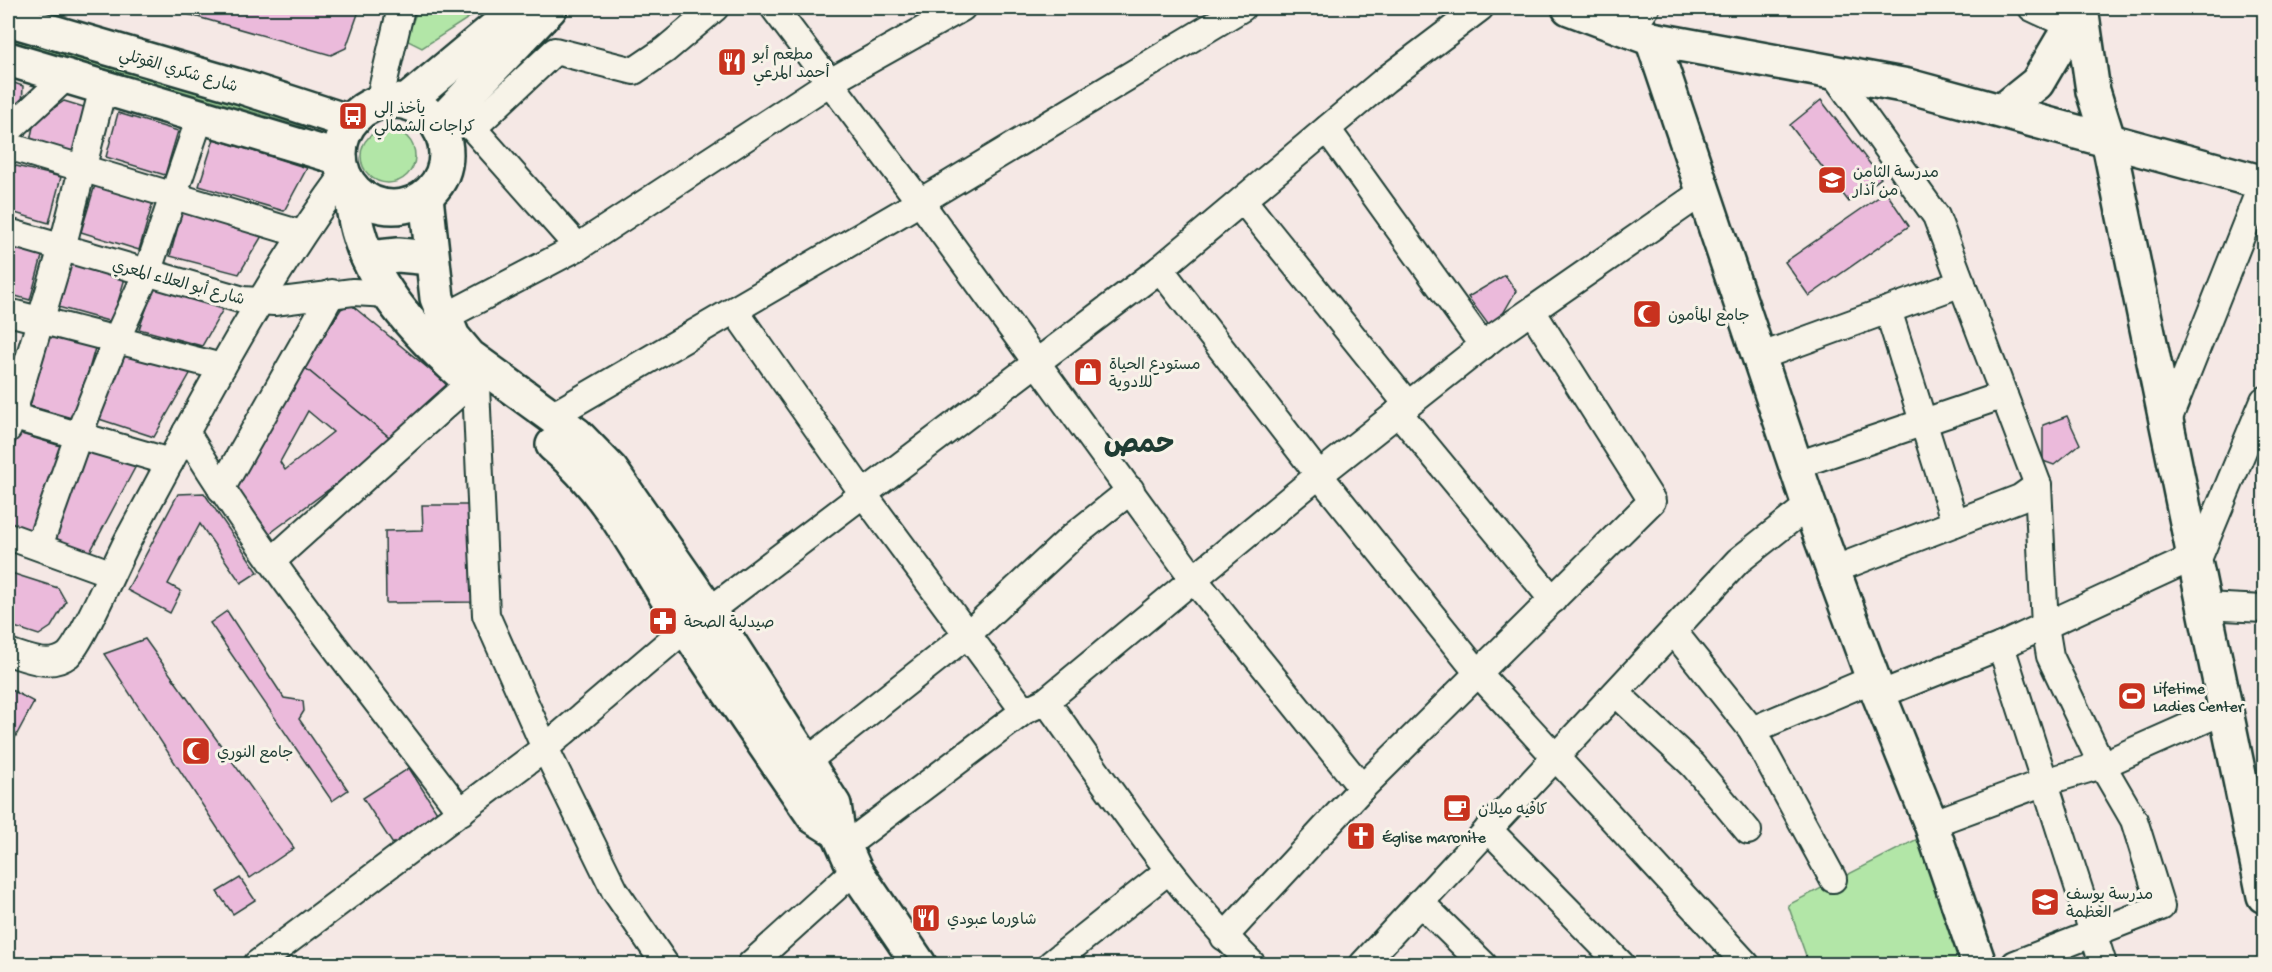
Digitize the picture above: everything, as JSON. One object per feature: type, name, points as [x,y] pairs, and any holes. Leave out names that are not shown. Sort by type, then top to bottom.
[{"type":"main road","points":[[519,8],[393,102],[363,110],[350,122],[342,139],[346,174],[352,210],[368,258],[389,294],[427,341],[473,384],[578,467],[806,762],[834,805],[846,850]]},
{"type":"main road","points":[[8,59],[200,117],[346,174],[368,201],[387,207],[408,205],[426,196],[439,182],[446,163],[444,137],[455,120],[550,8]]},
{"type":"main road","points":[[1569,8],[1834,74],[1908,86],[2264,181]]},
{"type":"main road","points":[[2103,8],[2116,96],[2108,140]]},
{"type":"main road","points":[[2002,111],[2037,83],[2078,14]]},
{"type":"main road","points":[[2078,14],[2093,91],[2108,140],[2226,710],[2254,800],[2265,896]]},
{"type":"main road","name":"شارع شكري القوتلي","points":[[8,19],[245,88],[350,122]]},
{"type":"main road","points":[[1642,26],[1704,192],[1809,505],[1876,687],[1931,824],[1979,964]]},
{"type":"main road","points":[[393,102],[455,120]]},
{"type":"main road","points":[[426,196],[431,258],[443,318],[453,337],[469,356],[576,434],[611,470],[814,817],[846,850],[919,964]]},
{"type":"main road","points":[[368,258],[398,255],[431,258]]},
{"type":"street","points":[[393,102],[401,8]]},
{"type":"street","points":[[578,247],[455,120],[555,51],[634,71],[665,50],[715,8]]},
{"type":"street","points":[[774,8],[920,202],[1193,578],[1362,788]]},
{"type":"street","points":[[443,318],[578,247],[831,82],[962,8]]},
{"type":"street","points":[[552,416],[920,202],[1242,8]]},
{"type":"street","points":[[257,964],[546,748],[697,619],[862,492],[1160,269],[1327,129],[1480,8]]},
{"type":"street","points":[[2032,8],[2078,14]]},
{"type":"street","points":[[1834,74],[1936,216],[2038,485],[2045,626],[2050,656],[2102,765],[2134,819],[2161,907],[2015,964]]},
{"type":"street","points":[[8,131],[66,77]]},
{"type":"street","points":[[103,88],[62,248],[9,420],[79,434],[170,462]]},
{"type":"street","points":[[39,546],[116,340],[147,273],[200,117]]},
{"type":"street","points":[[1327,129],[1482,346]]},
{"type":"street","points":[[8,146],[301,234]]},
{"type":"street","points":[[8,652],[46,662],[57,662],[69,654],[77,643],[110,573],[222,367],[301,234],[346,174]]},
{"type":"street","points":[[2167,423],[2264,181]]},
{"type":"street","points":[[751,964],[846,850],[1035,706],[1482,346],[1704,192]]},
{"type":"street","points":[[1243,200],[1553,600]]},
{"type":"street","name":"شارع أبو العلاء المعري","points":[[8,232],[228,297],[260,302],[332,293],[389,294]]},
{"type":"street","points":[[1160,269],[1319,475],[1479,674],[1746,964]]},
{"type":"street","points":[[1759,357],[1962,284]]},
{"type":"street","points":[[221,489],[332,293]]},
{"type":"street","points":[[1224,937],[1362,788],[1652,501],[1532,310]]},
{"type":"street","points":[[1888,310],[1955,523]]},
{"type":"street","points":[[735,311],[862,492],[968,634],[1035,706],[1224,937],[1252,964]]},
{"type":"street","points":[[8,312],[222,367]]},
{"type":"street","points":[[272,561],[473,384]]},
{"type":"street","points":[[473,384],[486,615],[546,748],[615,891],[665,964]]},
{"type":"street","points":[[1797,465],[2004,395]]},
{"type":"street","points":[[1752,730],[2001,646],[2195,560],[2265,400]]},
{"type":"street","points":[[186,432],[221,489],[272,561],[461,812]]},
{"type":"street","points":[[1833,570],[2020,498],[2038,485]]},
{"type":"street","points":[[806,762],[968,634],[1072,537],[1131,490]]},
{"type":"street","points":[[1363,964],[1738,561],[1809,505]]},
{"type":"street","points":[[8,536],[110,573]]},
{"type":"street","points":[[2205,606],[2265,609]]},
{"type":"street","points":[[1673,631],[1752,730],[1833,879]]},
{"type":"street","points":[[2001,646],[2103,964]]},
{"type":"street","points":[[1616,693],[1693,765],[1748,831]]},
{"type":"street","points":[[1931,824],[2045,782],[2102,765],[2226,710]]},
{"type":"street","points":[[1488,829],[1621,964]]},
{"type":"street","points":[[1064,961],[1169,870]]},
{"type":"street","points":[[1420,903],[1483,964]]},
{"type":"green space","points":[[418,8],[484,8],[422,48],[406,40]]},
{"type":"green space","points":[[8,24],[311,113],[307,128],[8,40]]},
{"type":"green space","points":[[383,129],[393,129],[403,133],[411,141],[415,156],[411,171],[403,179],[393,183],[383,183],[373,179],[365,171],[361,161],[361,151],[365,141],[373,133]]},
{"type":"green space","points":[[1931,832],[1970,964],[1809,964],[1788,905]]},
{"type":"building","points":[[166,8],[360,8],[346,48],[331,55]]},
{"type":"building","points":[[8,81],[23,86],[22,105],[8,119]]},
{"type":"building","points":[[1821,100],[1881,178],[1849,202],[1790,125]]},
{"type":"building","points":[[64,101],[87,108],[73,154],[30,141],[34,122]]},
{"type":"building","points":[[118,113],[178,131],[165,175],[106,157]]},
{"type":"building","points":[[214,139],[307,168],[284,211],[199,186]]},
{"type":"building","points":[[8,164],[61,177],[49,223],[8,211]]},
{"type":"building","points":[[95,185],[153,202],[139,250],[81,232]]},
{"type":"building","points":[[1886,192],[1909,226],[1809,296],[1785,262]]},
{"type":"building","points":[[183,208],[265,231],[239,274],[170,256]]},
{"type":"building","points":[[8,243],[43,253],[30,300],[8,294]]},
{"type":"building","points":[[70,261],[125,278],[112,322],[58,307]]},
{"type":"building","points":[[1505,275],[1516,291],[1493,331],[1468,297]]},
{"type":"building","points":[[155,285],[226,304],[202,346],[139,329]]},
{"type":"building","points":[[350,304],[446,383],[448,393],[394,441],[304,367],[341,309]]},
{"type":"building","points":[[49,335],[95,348],[75,419],[30,406]]},
{"type":"building","points":[[123,352],[191,372],[154,437],[96,418]]},
{"type":"building","points":[[304,367],[394,441],[265,537],[232,490]],"holes":[[[308,411],[333,432],[285,470],[280,462]]]},
{"type":"building","points":[[2067,416],[2080,444],[2054,465],[2043,461],[2043,425]]},
{"type":"building","points":[[18,433],[64,447],[33,533],[8,527],[8,469]]},
{"type":"building","points":[[88,450],[137,464],[90,552],[51,541]]},
{"type":"building","points":[[204,493],[258,572],[241,583],[200,524],[168,584],[181,591],[170,613],[127,590],[178,494]]},
{"type":"building","points":[[422,505],[473,505],[474,602],[386,603],[385,531],[423,530]]},
{"type":"building","points":[[8,572],[58,588],[66,602],[51,627],[39,635],[8,625]]},
{"type":"building","points":[[227,611],[284,698],[303,701],[304,711],[299,719],[348,790],[332,801],[210,623]]},
{"type":"building","name":"جامع النوري","points":[[145,639],[294,848],[250,878],[104,654]]},
{"type":"building","points":[[8,688],[34,702],[8,751]]},
{"type":"building","points":[[409,768],[442,820],[396,849],[363,798]]},
{"type":"building","points":[[240,878],[255,900],[233,914],[217,892]]},
{"type":"place","name":"مطعم أبو أحمد المرعي","points":[[732,62]]},
{"type":"place","name":"يأخذ إلى كراجات الشمالي","points":[[353,116]]},
{"type":"place","name":"مدرسة الثامن من آذار","points":[[1832,180]]},
{"type":"place","name":"جامع المأمون","points":[[1647,314]]},
{"type":"place","name":"مستودع الحياة للادوية","points":[[1088,372]]},
{"type":"place","name":"صيدلية الصحة","points":[[663,621]]},
{"type":"place","name":"Lifetime Ladies Center","points":[[2132,696]]},
{"type":"place","name":"جامع النوري","points":[[196,751]]},
{"type":"place","name":"كافيه ميلان","points":[[1457,808]]},
{"type":"place","name":"Église maronite","points":[[1361,836]]},
{"type":"place","name":"مدرسة يوسف العظمة","points":[[2045,902]]},
{"type":"place","name":"شاورما عبودي","points":[[926,918]]},
{"type":"district","name":"حمص","points":[[1139,442]]}]
